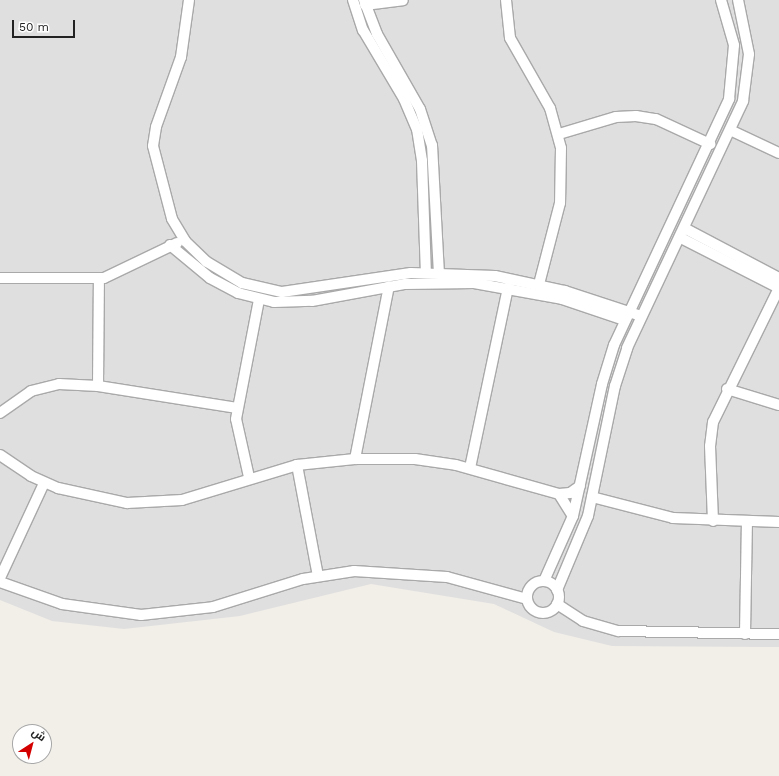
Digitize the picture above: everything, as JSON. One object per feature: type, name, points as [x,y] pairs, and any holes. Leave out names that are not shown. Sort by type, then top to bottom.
[{"type":"street","points":[[189,0],[181,56],[157,123],[153,146],[170,212],[185,241],[229,277],[275,291],[309,291],[426,273],[439,273],[539,284],[626,315]]},
{"type":"street","points":[[353,0],[363,30],[404,99],[417,130],[422,161],[426,273]]},
{"type":"street","points":[[403,0],[364,2],[377,34],[420,109],[430,139],[436,171],[439,273]]},
{"type":"street","points":[[506,0],[510,38],[550,108],[559,134],[562,189],[539,284]]},
{"type":"street","points":[[527,599],[531,586],[544,581],[573,516],[602,384],[626,315],[710,144],[729,99],[735,67],[733,34],[721,0]]},
{"type":"street","points":[[0,582],[82,609],[158,614],[213,607],[318,576],[376,570],[420,573],[473,582],[527,599],[538,613],[552,611],[558,604],[557,590],[581,534],[592,497],[615,386],[641,316],[683,234],[743,101],[749,66],[746,30],[738,0]]},
{"type":"street","points":[[559,134],[616,117],[636,116],[661,121],[710,144]]},
{"type":"street","points":[[730,130],[779,153]]},
{"type":"street","points":[[683,234],[779,278]]},
{"type":"street","points":[[683,234],[779,288],[727,389],[711,434],[713,522]]},
{"type":"street","points":[[0,278],[99,279],[112,276],[170,245],[185,241]]},
{"type":"street","points":[[170,245],[210,278],[259,299],[312,301],[389,286],[441,281],[508,287],[626,315],[641,316]]},
{"type":"street","points":[[98,386],[99,279]]},
{"type":"street","points":[[355,458],[389,286]]},
{"type":"street","points":[[470,468],[508,287]]},
{"type":"street","points":[[249,478],[237,436],[237,408],[259,299]]},
{"type":"street","points":[[0,413],[44,386],[98,386],[237,408]]},
{"type":"street","points":[[727,389],[779,405]]},
{"type":"street","points":[[0,455],[44,483],[100,500],[140,504],[182,500],[249,478],[297,465],[355,458],[415,459],[470,468],[560,494],[570,493],[580,486]]},
{"type":"street","points":[[297,465],[318,576]]},
{"type":"street","points":[[0,578],[44,483]]},
{"type":"street","points":[[560,494],[573,516]]},
{"type":"street","points":[[592,497],[659,515],[713,522],[779,522]]},
{"type":"street","points":[[745,634],[747,522]]},
{"type":"street","points":[[544,581],[557,590]]},
{"type":"street","points":[[558,604],[583,621],[610,630],[779,634]]},
{"type":"shaded area","points":[[0,0],[779,0],[779,647],[612,646],[554,632],[494,604],[371,584],[240,616],[124,629],[52,621],[0,600]]}]
